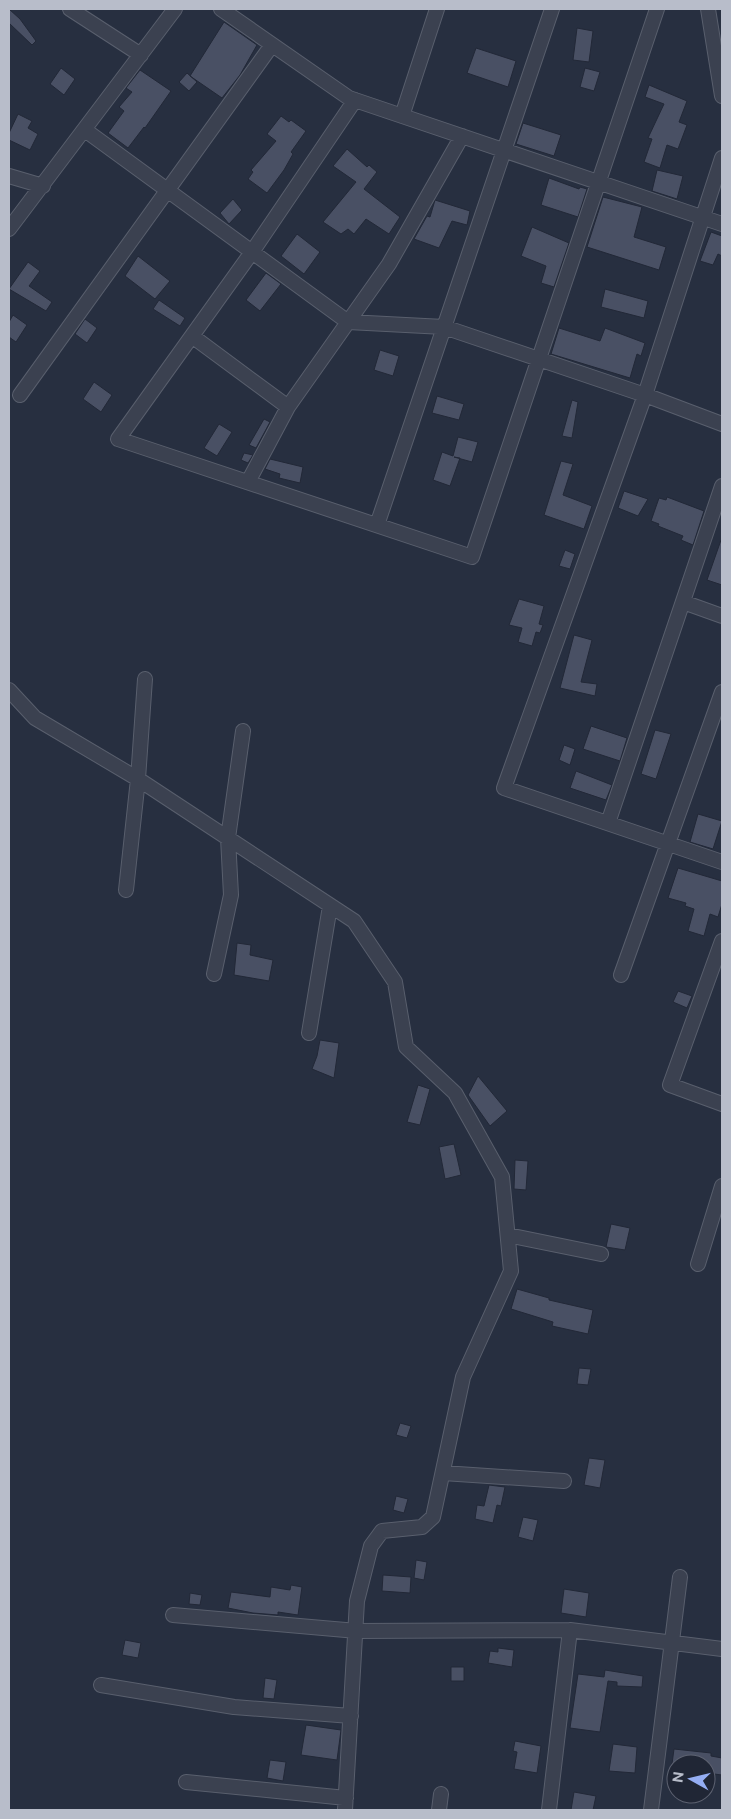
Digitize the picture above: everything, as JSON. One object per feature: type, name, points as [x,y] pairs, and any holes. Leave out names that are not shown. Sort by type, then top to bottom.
[{"type":"street","points":[[70,9],[141,55]]},
{"type":"street","points":[[9,229],[175,9]]},
{"type":"street","points":[[221,9],[348,98],[722,224]]},
{"type":"street","points":[[402,116],[437,9]]},
{"type":"street","points":[[377,525],[552,9]]},
{"type":"street","points":[[355,100],[252,252],[118,439],[472,557],[657,9]]},
{"type":"street","points":[[708,9],[720,59],[722,96]]},
{"type":"street","points":[[20,395],[272,44]]},
{"type":"street","points":[[85,130],[348,322],[444,327],[645,395],[722,424]]},
{"type":"street","points":[[248,482],[288,407],[389,264],[462,136]]},
{"type":"street","points":[[722,158],[701,216],[645,395],[504,788],[722,862]]},
{"type":"street","points":[[9,176],[42,186]]},
{"type":"street","points":[[192,336],[288,407]]},
{"type":"street","points":[[608,823],[722,486]]},
{"type":"street","points":[[683,602],[722,616]]},
{"type":"street","points":[[126,890],[138,779],[145,679]]},
{"type":"street","points":[[9,690],[34,718],[138,779],[354,921],[395,982],[406,1047],[456,1093],[502,1176],[511,1270],[463,1377],[433,1517],[422,1527],[382,1531],[371,1546],[357,1602],[346,1804],[186,1782]]},
{"type":"street","points":[[622,976],[722,692]]},
{"type":"street","points":[[9,711],[20,702]]},
{"type":"street","points":[[214,974],[231,895],[228,838],[243,731]]},
{"type":"street","points":[[309,1033],[330,906]]},
{"type":"street","points":[[722,940],[670,1085],[722,1104]]},
{"type":"street","points":[[698,1264],[722,1186]]},
{"type":"street","points":[[508,1235],[601,1254]]},
{"type":"street","points":[[443,1473],[564,1481]]},
{"type":"street","points":[[651,1810],[680,1578]]},
{"type":"street","points":[[173,1615],[356,1631],[570,1630],[722,1648]]},
{"type":"street","points":[[549,1810],[570,1630]]},
{"type":"street","points":[[102,1685],[234,1707],[351,1716]]},
{"type":"street","points":[[439,1810],[441,1794]]},
{"type":"building","points":[[9,9],[20,19],[36,41],[32,45],[9,23]]},
{"type":"building","points":[[224,22],[257,45],[240,75],[222,98],[190,76]]},
{"type":"building","points":[[577,28],[593,31],[589,62],[573,60]]},
{"type":"building","points":[[476,48],[516,61],[508,87],[467,73]]},
{"type":"building","points":[[61,68],[75,79],[64,95],[50,84]]},
{"type":"building","points":[[585,68],[600,72],[594,91],[580,87]]},
{"type":"building","points":[[140,70],[171,91],[145,128],[128,148],[108,133],[124,111],[119,107],[132,92],[126,88]]},
{"type":"building","points":[[187,73],[197,82],[189,91],[179,82]]},
{"type":"building","points":[[649,85],[687,101],[679,122],[687,125],[678,149],[667,145],[660,168],[644,162],[652,139],[648,138],[664,104],[645,97]]},
{"type":"building","points":[[18,114],[32,121],[28,128],[38,134],[30,150],[9,140],[9,133]]},
{"type":"building","points":[[281,116],[289,122],[291,120],[306,131],[291,152],[293,154],[284,170],[267,193],[248,179],[253,172],[251,170],[276,141],[267,134]]},
{"type":"building","points":[[523,123],[561,135],[554,156],[516,144]]},
{"type":"building","points":[[347,149],[367,167],[369,165],[377,172],[364,189],[400,217],[389,234],[366,219],[354,234],[348,229],[341,234],[323,222],[356,182],[333,166]]},
{"type":"building","points":[[657,170],[683,176],[677,199],[652,191]]},
{"type":"building","points":[[549,178],[579,189],[580,187],[587,189],[578,217],[541,205]]},
{"type":"building","points":[[603,197],[642,207],[634,237],[666,247],[659,270],[587,247]]},
{"type":"building","points":[[233,199],[242,210],[229,224],[220,213]]},
{"type":"building","points":[[435,200],[470,211],[467,225],[452,221],[439,248],[414,239],[427,216],[430,217]]},
{"type":"building","points":[[532,227],[569,243],[554,287],[541,283],[546,266],[521,256]]},
{"type":"building","points":[[711,232],[722,236],[722,256],[718,254],[713,265],[700,261]]},
{"type":"building","points":[[297,234],[320,252],[304,274],[281,256]]},
{"type":"building","points":[[138,256],[170,281],[155,299],[125,276]]},
{"type":"building","points":[[28,262],[40,271],[29,286],[52,302],[46,311],[9,289]]},
{"type":"building","points":[[266,273],[281,284],[260,311],[246,300]]},
{"type":"building","points":[[605,289],[648,301],[644,318],[601,307]]},
{"type":"building","points":[[159,300],[185,318],[180,326],[153,309]]},
{"type":"building","points":[[13,315],[27,325],[16,342],[9,337],[9,322]]},
{"type":"building","points":[[85,319],[97,328],[87,343],[75,334]]},
{"type":"building","points":[[559,328],[600,341],[605,328],[645,343],[641,356],[637,354],[630,378],[551,354]]},
{"type":"building","points":[[380,350],[399,356],[393,376],[374,370]]},
{"type":"building","points":[[94,382],[112,395],[101,412],[83,399]]},
{"type":"building","points":[[437,396],[464,404],[459,420],[432,413]]},
{"type":"building","points":[[572,400],[578,402],[572,438],[562,436]]},
{"type":"building","points":[[264,419],[270,422],[256,448],[249,445]]},
{"type":"building","points":[[219,424],[232,432],[217,456],[204,448]]},
{"type":"building","points":[[458,437],[478,442],[472,462],[460,459],[450,486],[433,480],[442,452],[453,456]]},
{"type":"building","points":[[244,453],[253,455],[248,463],[241,460]]},
{"type":"building","points":[[270,459],[303,467],[300,483],[279,478],[280,474],[265,469]]},
{"type":"building","points":[[561,461],[573,464],[563,495],[592,506],[584,529],[544,515]]},
{"type":"building","points":[[624,491],[648,499],[638,516],[618,508]]},
{"type":"building","points":[[667,497],[704,511],[693,545],[681,540],[683,536],[658,526],[659,524],[651,521],[659,498],[666,500]]},
{"type":"building","points":[[722,540],[722,585],[707,580]]},
{"type":"building","points":[[565,550],[575,554],[570,569],[559,566]]},
{"type":"building","points":[[519,599],[544,606],[539,624],[543,625],[540,633],[536,632],[532,646],[518,642],[522,628],[509,625]]},
{"type":"building","points":[[574,635],[592,640],[581,682],[597,684],[595,696],[560,688]]},
{"type":"building","points":[[591,726],[627,738],[620,761],[583,749]]},
{"type":"building","points":[[655,730],[671,734],[656,779],[641,774]]},
{"type":"building","points":[[564,745],[575,749],[570,765],[559,760]]},
{"type":"building","points":[[576,771],[612,785],[606,800],[570,788]]},
{"type":"building","points":[[698,814],[722,821],[713,849],[690,842]]},
{"type":"building","points":[[678,868],[722,881],[722,904],[718,917],[710,914],[704,936],[688,931],[694,909],[685,906],[686,903],[668,898]]},
{"type":"building","points":[[237,943],[251,945],[250,955],[273,960],[269,981],[234,975]]},
{"type":"building","points":[[678,991],[692,996],[687,1008],[673,1002]]},
{"type":"building","points":[[320,1040],[339,1043],[334,1078],[312,1069]]},
{"type":"building","points":[[478,1076],[507,1111],[490,1126],[468,1095]]},
{"type":"building","points":[[418,1085],[430,1089],[420,1125],[407,1122]]},
{"type":"building","points":[[454,1144],[461,1175],[445,1179],[439,1147]]},
{"type":"building","points":[[515,1160],[528,1161],[526,1190],[514,1189]]},
{"type":"building","points":[[611,1224],[630,1228],[625,1250],[606,1247]]},
{"type":"building","points":[[517,1289],[549,1298],[549,1300],[593,1310],[588,1334],[552,1326],[553,1322],[511,1309]]},
{"type":"building","points":[[579,1368],[591,1369],[588,1385],[577,1384]]},
{"type":"building","points":[[400,1423],[411,1426],[407,1438],[396,1435]]},
{"type":"building","points":[[589,1458],[605,1460],[600,1488],[584,1485]]},
{"type":"building","points":[[489,1485],[505,1487],[501,1506],[497,1505],[493,1523],[475,1519],[477,1505],[484,1506]]},
{"type":"building","points":[[396,1496],[408,1499],[404,1513],[393,1510]]},
{"type":"building","points":[[523,1517],[538,1520],[533,1541],[518,1537]]},
{"type":"building","points":[[416,1560],[427,1562],[424,1580],[414,1578]]},
{"type":"building","points":[[383,1575],[411,1577],[410,1593],[382,1591]]},
{"type":"building","points":[[291,1585],[302,1587],[298,1615],[278,1612],[278,1615],[253,1613],[228,1608],[231,1592],[270,1597],[271,1587],[290,1590]]},
{"type":"building","points":[[564,1589],[589,1593],[586,1617],[561,1613]]},
{"type":"building","points":[[190,1593],[202,1595],[200,1605],[189,1604]]},
{"type":"building","points":[[125,1640],[141,1643],[138,1658],[122,1655]]},
{"type":"building","points":[[498,1648],[514,1650],[512,1667],[488,1663],[490,1651],[498,1652]]},
{"type":"building","points":[[451,1667],[464,1667],[464,1681],[451,1681]]},
{"type":"building","points":[[605,1670],[643,1676],[642,1687],[617,1686],[617,1682],[608,1681],[600,1732],[570,1728],[578,1674],[604,1677]]},
{"type":"building","points":[[265,1678],[277,1680],[274,1699],[263,1698]]},
{"type":"building","points":[[306,1725],[341,1730],[337,1760],[301,1755]]},
{"type":"building","points":[[515,1741],[541,1746],[537,1773],[514,1769],[517,1752],[513,1751]]},
{"type":"building","points":[[613,1744],[637,1747],[635,1773],[609,1771]]},
{"type":"building","points":[[674,1749],[711,1753],[711,1754],[673,1754]]},
{"type":"building","points":[[716,1757],[722,1758],[722,1775],[716,1774]]},
{"type":"building","points":[[270,1760],[286,1762],[283,1781],[267,1778]]},
{"type":"building","points":[[574,1792],[596,1796],[593,1810],[571,1810]]}]
